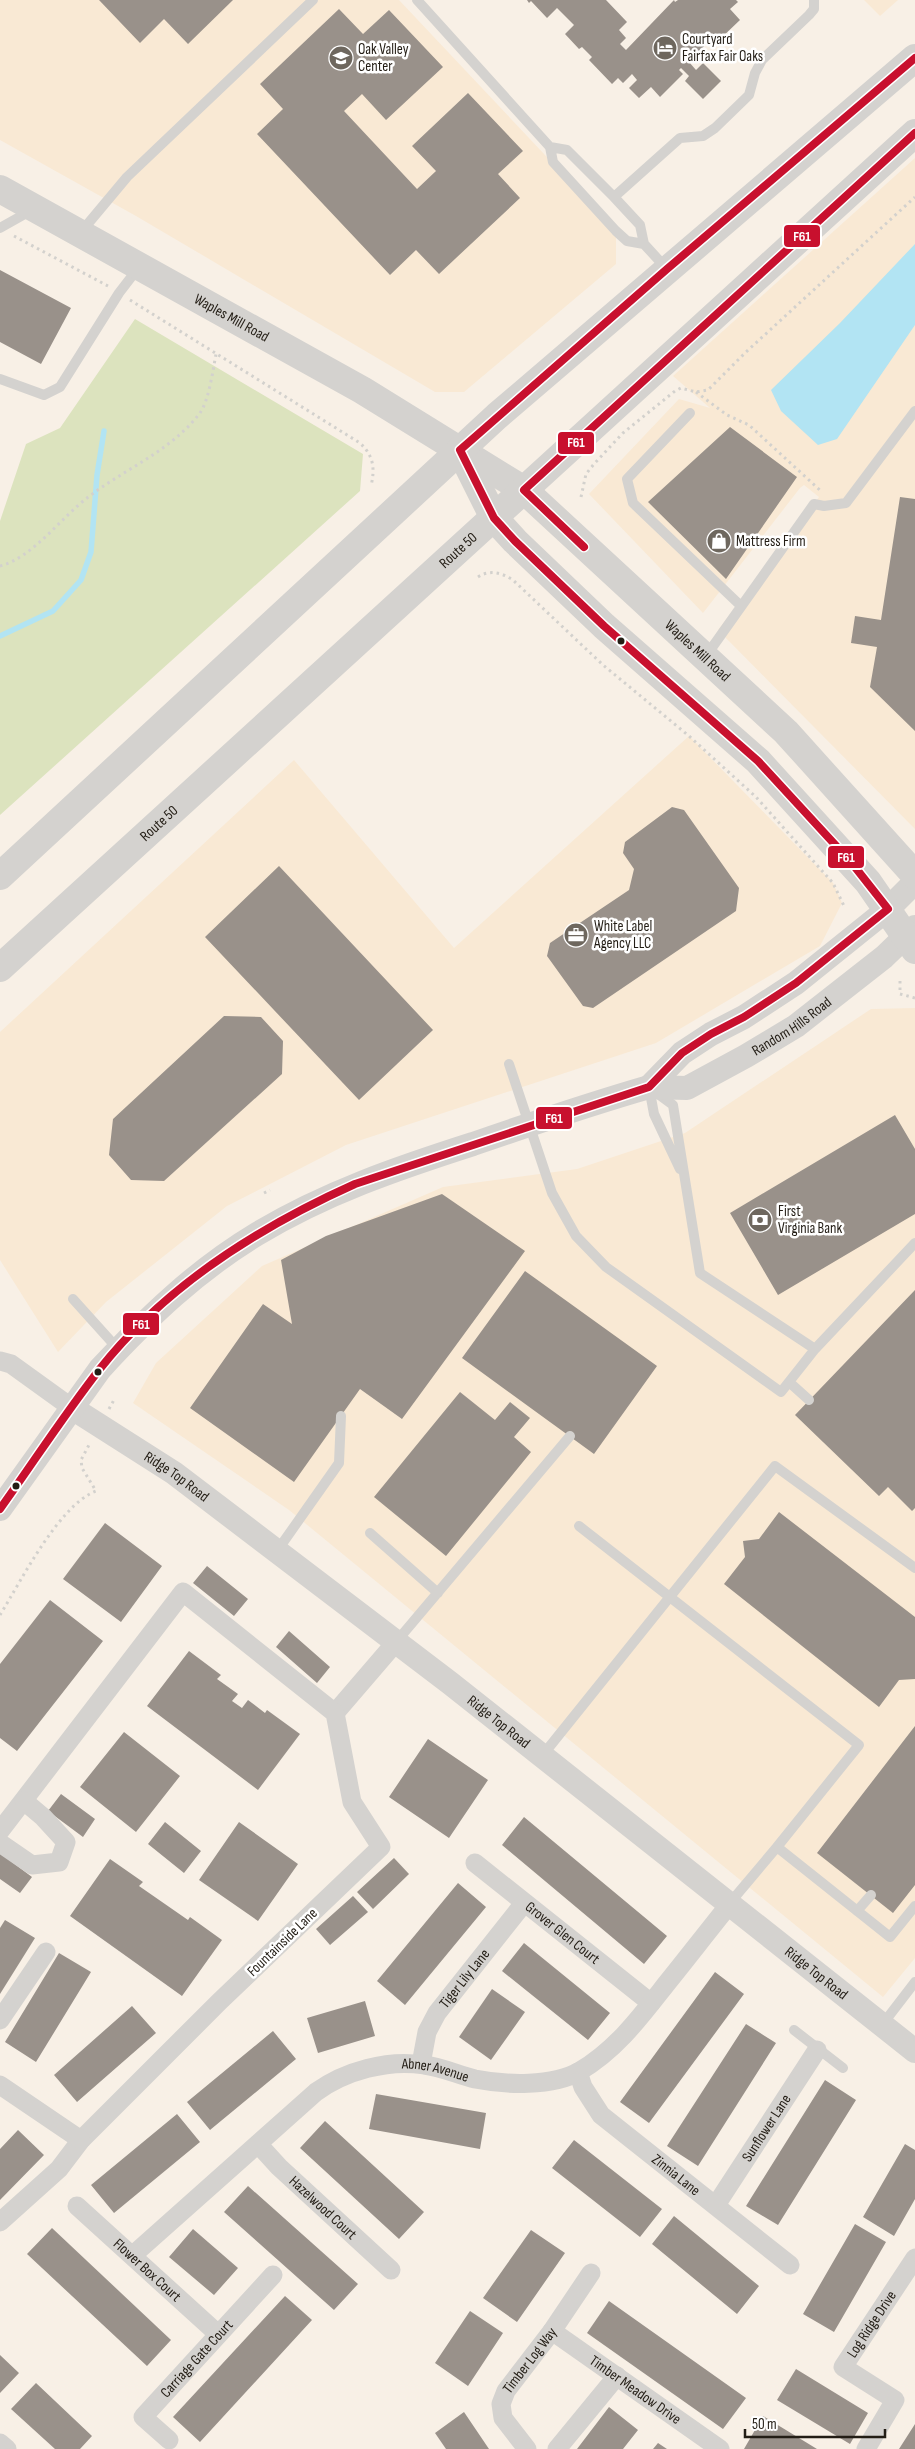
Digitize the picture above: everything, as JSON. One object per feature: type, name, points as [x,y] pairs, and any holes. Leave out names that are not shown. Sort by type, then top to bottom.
[{"type":"main road","points":[[0,876],[460,450],[667,269],[915,58]]},
{"type":"main road","name":"Route 50","points":[[0,968],[915,133]]},
{"type":"main road","name":"Waples Mill Road","points":[[0,189],[81,232],[362,390],[524,490],[626,587],[706,657],[786,732],[915,875]]},
{"type":"main road","points":[[460,450],[494,518],[604,626],[758,761],[851,862],[912,937]]},
{"type":"street","name":"Random Hills Road","points":[[649,1087],[682,1053],[711,1034],[744,1017],[796,983],[888,909],[915,882]]},
{"type":"street","name":"Random Hills Road","points":[[0,1509],[100,1369],[140,1325],[196,1276],[256,1234],[315,1202],[402,1167],[649,1087],[687,1088],[796,1026],[912,937]]},
{"type":"street","points":[[0,1361],[11,1364],[72,1408]]},
{"type":"street","name":"Ridge Top Road","points":[[72,1408],[174,1473],[396,1642],[915,2051]]},
{"type":"street","points":[[0,1830],[183,1592],[335,1713],[396,1642]]},
{"type":"street","name":"Fountainside Lane","points":[[0,2222],[59,2170],[81,2140],[219,2002],[381,1847],[352,1802],[335,1713]]},
{"type":"street","points":[[0,1843],[32,1865],[59,1862],[66,1842],[43,1817],[24,1801]]},
{"type":"street","name":"Grover Glen Court","points":[[475,1863],[651,2003]]},
{"type":"street","name":"Tiger Lily Lane","points":[[421,2064],[427,2032],[437,2013],[524,1903]]},
{"type":"street","name":"Abner Avenue","points":[[133,2255],[316,2092],[337,2080],[379,2066],[421,2064],[440,2067],[474,2078],[508,2084],[540,2082],[578,2072],[623,2038],[729,1905]]},
{"type":"street","points":[[0,2020],[46,1952]]},
{"type":"street","name":"Sunflower Lane","points":[[716,2205],[817,2050]]},
{"type":"street","name":"Zinnia Lane","points":[[578,2072],[582,2087],[601,2115],[790,2265]]},
{"type":"street","points":[[0,2085],[81,2140]]},
{"type":"street","name":"Hazelwood Court","points":[[258,2144],[279,2167],[391,2270]]},
{"type":"street","name":"Flower Box Court","points":[[77,2206],[218,2334]]},
{"type":"street","name":"Log Ridge Drive","points":[[866,2449],[894,2400],[843,2367],[915,2258]]},
{"type":"street","name":"Timber Log Way","points":[[527,2449],[503,2418],[501,2404],[506,2390],[552,2330],[591,2273]]},
{"type":"street","name":"Carriage Gate Court","points":[[169,2440],[143,2417],[273,2275]]},
{"type":"street","name":"Timber Meadow Drive","points":[[552,2330],[720,2449]]},
{"type":"street","points":[[557,2449],[617,2376]]},
{"type":"street","points":[[0,2443],[6,2449]]},
{"type":"lane","points":[[81,232],[127,177],[313,0]]},
{"type":"lane","points":[[417,0],[550,147],[553,162],[616,231],[627,241],[644,244]]},
{"type":"lane","points":[[614,197],[680,138],[710,133],[746,100],[752,89],[756,70],[762,60],[809,15],[814,9],[814,0]]},
{"type":"lane","points":[[550,147],[567,150],[614,197],[640,225],[644,244],[667,269]]},
{"type":"lane","points":[[4,230],[36,208]]},
{"type":"lane","points":[[0,379],[44,395],[60,387],[119,293],[140,266]]},
{"type":"lane","points":[[706,657],[814,504],[836,506],[846,503],[915,411]]},
{"type":"lane","points":[[690,413],[627,479],[633,503],[741,606]]},
{"type":"lane","points":[[509,1064],[552,1193],[576,1236],[606,1267],[780,1392],[815,1349],[915,1244]]},
{"type":"lane","points":[[649,1087],[654,1114],[685,1178]]},
{"type":"lane","points":[[649,1087],[673,1105],[700,1273],[815,1349]]},
{"type":"lane","points":[[73,1299],[118,1349]]},
{"type":"lane","points":[[789,1382],[809,1400]]},
{"type":"lane","points":[[276,1552],[339,1463],[341,1416]]},
{"type":"lane","points":[[396,1642],[570,1436]]},
{"type":"lane","points":[[542,1756],[775,1466],[915,1568]]},
{"type":"lane","points":[[580,1526],[859,1745],[729,1905]]},
{"type":"lane","points":[[370,1532],[438,1593]]},
{"type":"lane","points":[[777,1847],[890,1937],[915,1906]]},
{"type":"lane","points":[[857,1911],[871,1895]]},
{"type":"lane","points":[[881,2026],[915,1982]]},
{"type":"lane","points":[[794,2030],[817,2050],[843,2068]]},
{"type":"path","points":[[696,392],[708,390],[746,352],[915,197]]},
{"type":"path","points":[[4,230],[26,240],[119,293],[360,443],[372,457],[373,475],[371,486]]},
{"type":"path","points":[[0,566],[7,564],[35,546],[62,518],[88,497],[152,457],[185,430],[201,411],[216,354]]},
{"type":"path","points":[[581,497],[586,474],[623,433],[681,388],[696,392],[727,415],[749,425],[836,506]]},
{"type":"path","points":[[478,576],[485,572],[498,573],[513,580],[603,665],[689,736],[764,806],[833,883],[845,908]]},
{"type":"path","points":[[900,981],[900,994],[915,998]]},
{"type":"path","points":[[264,1193],[270,1190]]},
{"type":"path","points":[[0,1615],[60,1521],[84,1495],[96,1491],[82,1468],[81,1460],[115,1398]]},
{"type":"shaded area","points":[[0,0],[399,0],[561,172],[616,235],[616,264],[464,392],[435,392],[136,216],[0,140]]},
{"type":"shaded area","points":[[864,0],[898,0],[880,16]]},
{"type":"shaded area","points":[[915,158],[915,829],[718,630],[819,497],[804,485],[800,488],[703,613],[589,494],[679,399],[710,408],[673,376]]},
{"type":"shaded area","points":[[689,736],[833,883],[842,903],[820,946],[656,1043],[346,1145],[227,1206],[106,1302],[58,1352],[0,1260],[0,1032],[294,760],[454,948]]},
{"type":"shaded area","points":[[915,1008],[915,1958],[883,1997],[289,1510],[133,1403],[156,1363],[262,1266],[443,1187],[577,1169],[685,1133],[871,1009]]},
{"type":"green space","points":[[135,319],[363,454],[360,491],[0,815],[0,521],[26,444],[60,428]]},
{"type":"water","points":[[915,244],[915,325],[837,439],[818,445],[781,411],[771,390],[840,323]]},
{"type":"building","points":[[99,0],[233,0],[188,44],[164,19],[140,43]]},
{"type":"building","name":"Courtyard Fairfax Fair Oaks","points":[[527,0],[606,0],[627,22],[619,30],[626,38],[620,44],[626,50],[674,0],[675,2],[678,0],[736,0],[738,2],[730,9],[740,20],[718,41],[713,37],[689,62],[696,70],[703,63],[721,81],[703,99],[685,81],[689,76],[681,68],[679,70],[683,74],[660,97],[651,87],[639,98],[629,88],[637,80],[632,74],[623,83],[618,78],[612,84],[589,60],[592,57],[582,47],[579,49],[565,34],[574,25],[557,8],[547,18],[531,1],[529,3]]},
{"type":"building","points":[[339,9],[363,34],[389,10],[443,67],[386,120],[362,94],[344,111],[417,189],[436,171],[412,146],[468,93],[523,151],[498,174],[520,198],[439,274],[416,250],[390,275],[257,134],[283,109],[260,84]]},
{"type":"building","points":[[0,270],[71,308],[41,364],[0,342]]},
{"type":"building","name":"Mattress Firm","points":[[730,427],[797,477],[726,579],[648,502]]},
{"type":"building","points":[[900,497],[915,499],[915,731],[870,687],[877,647],[851,643],[855,616],[881,620]]},
{"type":"building","points":[[672,807],[684,810],[739,888],[736,911],[593,1008],[583,1006],[547,956],[550,943],[629,890],[634,869],[623,853],[625,842]]},
{"type":"building","points":[[279,866],[433,1030],[359,1100],[205,937]]},
{"type":"building","points":[[224,1016],[261,1017],[283,1041],[282,1074],[164,1181],[131,1180],[109,1155],[113,1119]]},
{"type":"building","points":[[895,1115],[915,1149],[915,1214],[778,1295],[730,1213]]},
{"type":"building","points":[[442,1194],[525,1251],[402,1419],[360,1389],[294,1482],[190,1408],[263,1304],[292,1324],[281,1260],[326,1236]]},
{"type":"building","points":[[525,1271],[657,1366],[594,1454],[462,1358]]},
{"type":"building","points":[[915,1290],[915,1508],[912,1511],[888,1487],[879,1496],[795,1415]]},
{"type":"building","points":[[460,1392],[495,1420],[510,1402],[530,1418],[514,1437],[531,1452],[446,1556],[374,1497]]},
{"type":"building","points":[[779,1512],[915,1617],[915,1679],[899,1680],[879,1707],[724,1584],[745,1557],[743,1541],[759,1539]]},
{"type":"building","points":[[105,1523],[162,1566],[121,1622],[63,1579]]},
{"type":"building","points":[[207,1566],[248,1599],[234,1616],[193,1583]]},
{"type":"building","points":[[50,1600],[103,1641],[17,1751],[0,1738],[0,1664]]},
{"type":"building","points":[[289,1631],[330,1667],[317,1683],[276,1647]]},
{"type":"building","points":[[189,1651],[221,1675],[217,1679],[238,1694],[232,1701],[242,1708],[248,1700],[265,1713],[267,1710],[300,1734],[258,1790],[147,1706]]},
{"type":"building","points":[[915,1726],[915,1885],[893,1913],[817,1853]]},
{"type":"building","points":[[124,1732],[180,1776],[136,1832],[80,1787]]},
{"type":"building","points":[[428,1739],[488,1780],[449,1838],[389,1797]]},
{"type":"building","points":[[61,1794],[95,1819],[83,1837],[48,1811]]},
{"type":"building","points":[[524,1817],[667,1936],[644,1964],[502,1845]]},
{"type":"building","points":[[165,1822],[201,1851],[184,1873],[148,1844]]},
{"type":"building","points":[[239,1822],[298,1864],[258,1921],[199,1880]]},
{"type":"building","points":[[0,1853],[32,1877],[20,1893],[0,1879]]},
{"type":"building","points":[[394,1858],[409,1874],[373,1909],[357,1892]]},
{"type":"building","points":[[110,1859],[143,1882],[139,1886],[188,1920],[190,1917],[222,1940],[182,1996],[70,1916]]},
{"type":"building","points":[[458,1883],[486,1907],[405,2005],[377,1981]]},
{"type":"building","points":[[353,1896],[368,1912],[330,1945],[316,1929]]},
{"type":"building","points":[[5,1920],[35,1938],[0,1994],[0,1928]]},
{"type":"building","points":[[524,1943],[610,2013],[588,2040],[502,1971]]},
{"type":"building","points":[[59,1953],[91,1972],[36,2062],[5,2042]]},
{"type":"building","points":[[715,1972],[744,1994],[649,2123],[620,2102]]},
{"type":"building","points":[[492,1989],[525,2012],[491,2060],[459,2037]]},
{"type":"building","points":[[365,2001],[375,2036],[318,2053],[307,2018]]},
{"type":"building","points":[[132,2006],[156,2033],[77,2102],[54,2075]]},
{"type":"building","points":[[746,2024],[776,2043],[698,2166],[667,2146]]},
{"type":"building","points":[[273,2031],[296,2059],[210,2130],[187,2102]]},
{"type":"building","points":[[825,2080],[856,2100],[778,2225],[746,2206]]},
{"type":"building","points":[[376,2094],[486,2113],[480,2149],[369,2129]]},
{"type":"building","points":[[177,2114],[200,2142],[114,2213],[91,2185]]},
{"type":"building","points":[[325,2121],[424,2212],[399,2239],[300,2148]]},
{"type":"building","points":[[18,2130],[44,2155],[0,2200],[0,2149]]},
{"type":"building","points":[[574,2140],[662,2209],[640,2237],[552,2168]]},
{"type":"building","points":[[905,2144],[915,2150],[915,2199],[894,2236],[863,2217]]},
{"type":"building","points":[[248,2186],[358,2284],[334,2310],[224,2212]]},
{"type":"building","points":[[674,2216],[759,2286],[737,2314],[652,2244]]},
{"type":"building","points":[[855,2224],[886,2242],[834,2332],[803,2314]]},
{"type":"building","points":[[52,2228],[171,2340],[147,2366],[27,2254]]},
{"type":"building","points":[[193,2229],[238,2268],[214,2295],[169,2257]]},
{"type":"building","points":[[531,2230],[565,2253],[517,2322],[483,2298]]},
{"type":"building","points":[[285,2296],[312,2320],[200,2442],[173,2417]]},
{"type":"building","points":[[609,2301],[746,2398],[723,2429],[587,2333]]},
{"type":"building","points":[[470,2311],[503,2333],[468,2386],[435,2363]]},
{"type":"building","points":[[0,2355],[19,2373],[0,2393]]},
{"type":"building","points":[[796,2369],[868,2413],[850,2444],[777,2400]]},
{"type":"building","points":[[36,2383],[92,2436],[80,2449],[55,2449],[11,2409]]},
{"type":"building","points":[[609,2407],[638,2430],[623,2449],[577,2449]]},
{"type":"building","points":[[464,2412],[489,2449],[446,2449],[435,2433]]},
{"type":"building","points":[[763,2416],[817,2449],[744,2449]]},
{"type":"building","points":[[915,2424],[915,2449],[899,2449]]},
{"type":"building","points":[[658,2443],[667,2449],[653,2449]]},
{"type":"waterway","points":[[0,636],[53,611],[81,580],[91,552],[97,475],[104,431]]},
{"type":"transit line","name":"F61","points":[[0,1509],[86,1387],[125,1340],[153,1312],[216,1262],[284,1219],[355,1184],[649,1087],[682,1053],[711,1034],[744,1017],[796,983],[888,909],[851,862],[758,761],[604,626],[515,541],[494,518],[460,450],[667,269],[915,58]]},
{"type":"transit line","name":"F61","points":[[584,547],[524,490],[915,133]]},
{"type":"place","name":"Courtyard Fairfax Fair Oaks","points":[[665,48]]},
{"type":"place","name":"Oak Valley Center","points":[[341,58]]},
{"type":"place","name":"Mattress Firm","points":[[719,541]]},
{"type":"place","name":"White Label Agency LLC","points":[[576,935]]},
{"type":"place","name":"First Virginia Bank","points":[[760,1220]]}]
